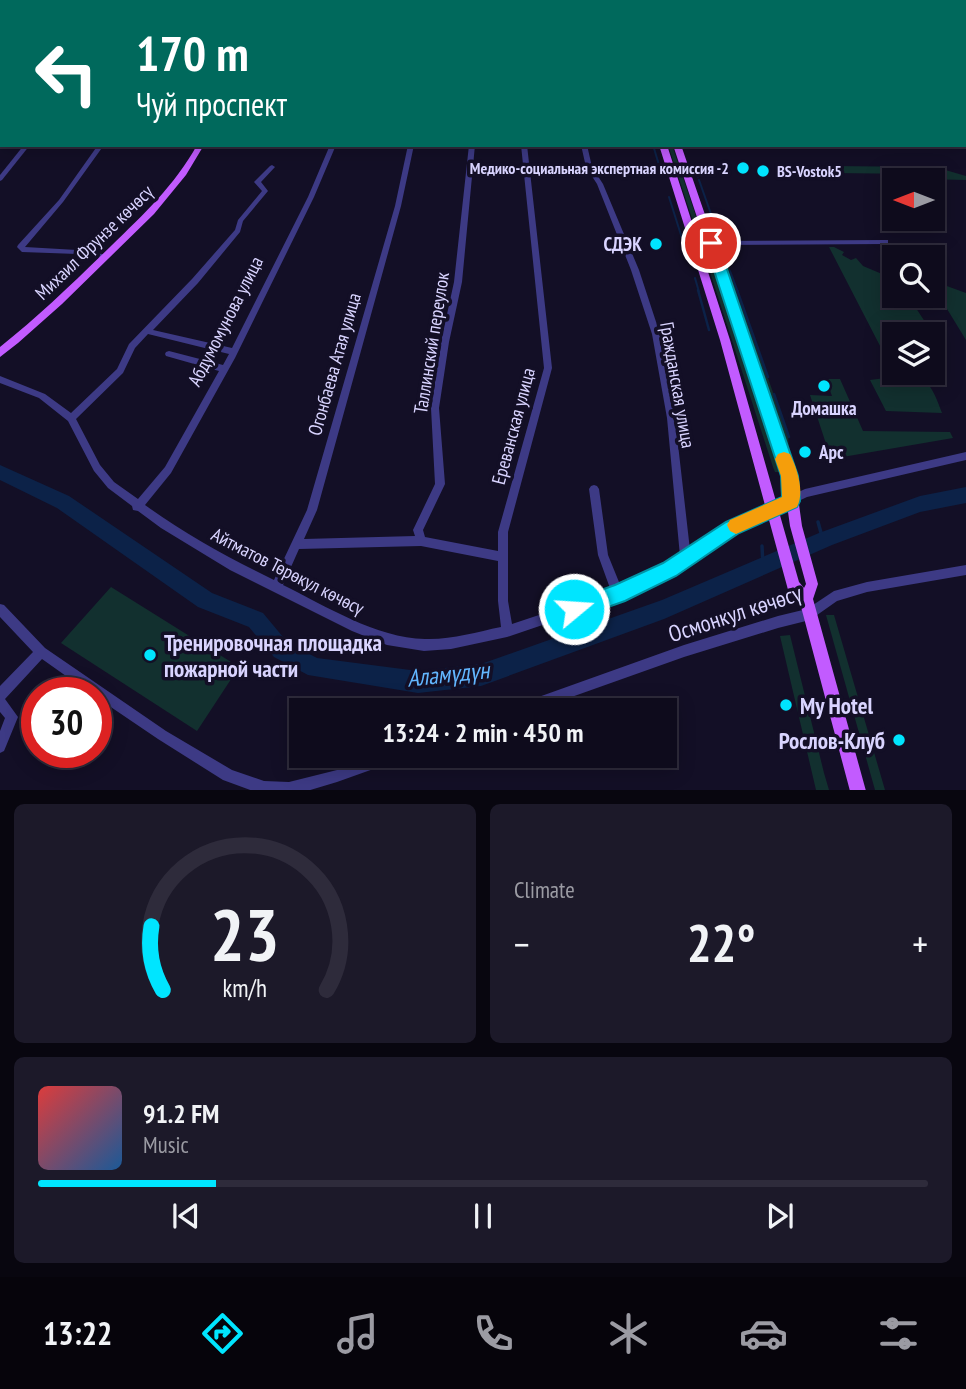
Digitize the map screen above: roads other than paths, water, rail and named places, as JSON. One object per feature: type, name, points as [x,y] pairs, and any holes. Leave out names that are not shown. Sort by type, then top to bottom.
[{"type":"main road","name":"Михаил Фрунзе көчөсү","points":[[0,353],[165,198],[180,180],[200,147]]},
{"type":"main road","points":[[664,147],[726,340],[793,586],[806,599],[858,790]]},
{"type":"main road","points":[[678,147],[789,476],[796,526],[812,584],[806,599]]},
{"type":"street","points":[[0,179],[25,147]]},
{"type":"street","points":[[101,147],[61,201],[21,247],[25,250],[77,251],[105,257]]},
{"type":"street","name":"Абдумомунова улица","points":[[137,506],[168,470],[224,369],[311,197],[332,147]]},
{"type":"street","name":"Огонбаева Атая улица","points":[[276,587],[316,497],[398,206],[411,147]]},
{"type":"street","name":"Таллинский переулок","points":[[421,541],[418,530],[440,484],[435,408],[458,282],[472,147]]},
{"type":"street","name":"Ереванская улица","points":[[507,631],[503,601],[503,532],[548,368],[524,147]]},
{"type":"street","name":"Гражданская улица","points":[[584,147],[589,167],[601,188],[635,270],[656,334],[672,429],[686,559]]},
{"type":"street","points":[[71,418],[120,371],[132,346],[195,281],[237,230],[240,221],[265,191],[257,182],[272,167]]},
{"type":"street","points":[[711,243],[885,242]]},
{"type":"street","points":[[146,331],[233,352]]},
{"type":"street","points":[[169,354],[224,369]]},
{"type":"street","name":"Айтматов Төрөкул көчөсү","points":[[0,379],[42,396],[71,418],[97,468],[111,485],[137,506],[194,543],[276,587],[356,626],[403,643],[451,643],[507,631],[618,594],[686,559],[732,527],[805,493],[966,456]]},
{"type":"street","points":[[594,489],[603,555],[618,594]]},
{"type":"street","points":[[297,544],[421,541],[502,557]]},
{"type":"street","name":"Осмонкул көчөсү","points":[[553,698],[684,651],[778,621],[810,614],[834,596],[867,587],[966,570]]},
{"type":"street","points":[[0,609],[41,652],[228,775],[264,788],[289,790],[359,768]]},
{"type":"street","points":[[0,695],[41,652]]},
{"type":"street","points":[[0,702],[12,717],[0,747]]},
{"type":"waterway","points":[[654,147],[662,175]]},
{"type":"waterway","points":[[695,171],[698,177]]},
{"type":"waterway","points":[[699,180],[717,231]]},
{"type":"waterway","points":[[669,197],[687,254]]},
{"type":"waterway","points":[[722,246],[729,265]]},
{"type":"waterway","points":[[730,271],[738,292]]},
{"type":"waterway","points":[[695,278],[699,292]]},
{"type":"waterway","points":[[698,290],[709,330]]},
{"type":"waterway","points":[[737,290],[768,377]]},
{"type":"waterway","points":[[774,394],[789,437]]},
{"type":"waterway","name":"Аламүдүн","points":[[0,472],[63,502],[205,600],[256,620],[281,650],[315,668],[418,682],[481,675],[664,609],[826,539],[920,504],[966,495]]},
{"type":"waterway","points":[[818,522],[823,540]]},
{"type":"waterway","points":[[762,546],[763,566]]},
{"type":"place","name":"Медико-социальная экспертная комиссия -2","points":[[743,168]]},
{"type":"place","name":"BS-Vostok5","points":[[763,171]]},
{"type":"place","name":"СДЭК","points":[[656,244]]},
{"type":"place","name":"Домашка","points":[[824,386]]},
{"type":"place","name":"Арс","points":[[805,452]]},
{"type":"place","name":"Тренировочная площадка пожарной части","points":[[150,655]]},
{"type":"place","name":"My Hotel","points":[[786,705]]},
{"type":"place","name":"Рослов-Клуб","points":[[899,740]]}]
